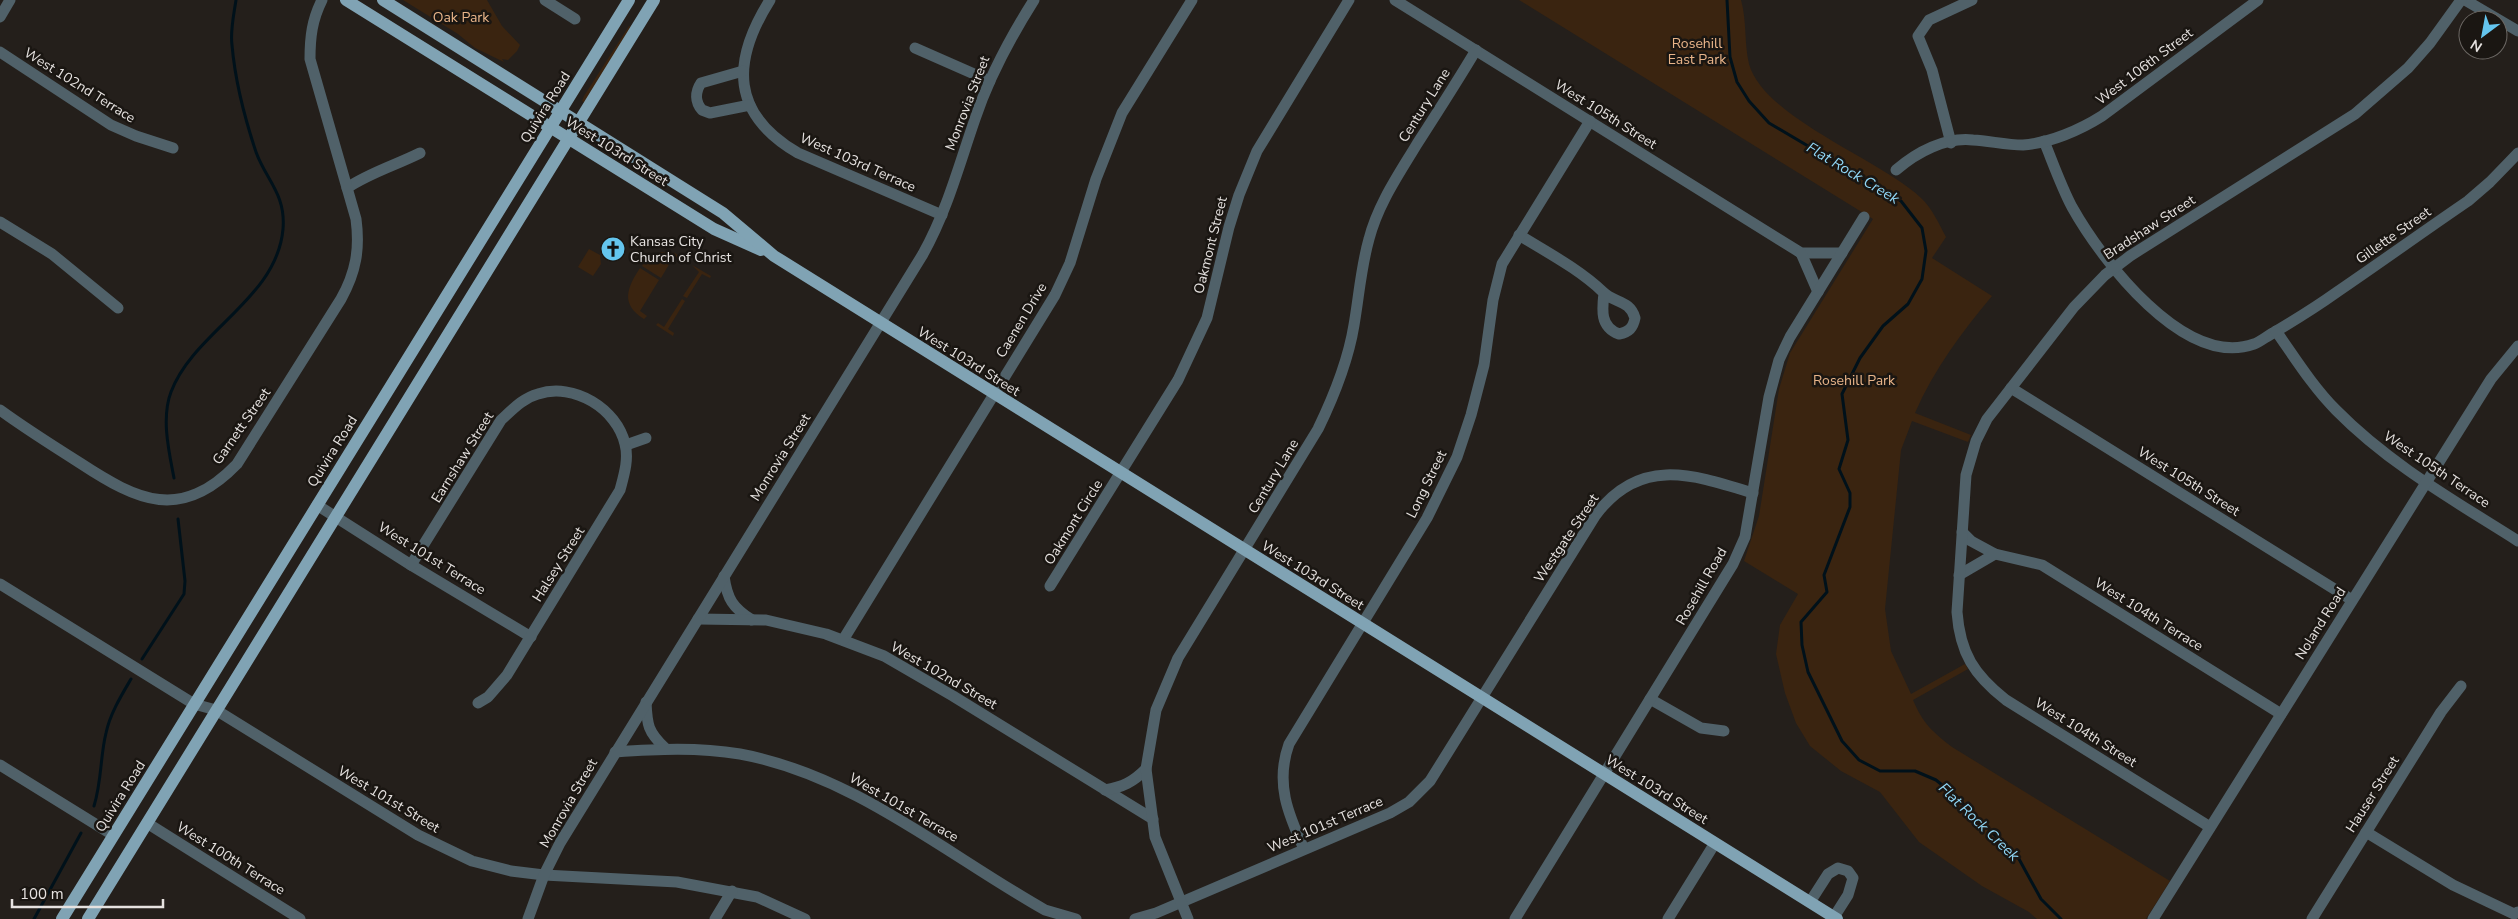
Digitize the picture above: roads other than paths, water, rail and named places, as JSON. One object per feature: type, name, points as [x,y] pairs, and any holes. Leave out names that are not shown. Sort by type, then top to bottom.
[{"type":"main road","name":"West 103rd Street","points":[[346,0],[714,228],[774,256],[1810,902],[1821,914],[1836,918]]},
{"type":"main road","name":"West 103rd Street","points":[[383,0],[723,213],[774,256]]},
{"type":"main road","name":"Quivira Road","points":[[62,919],[629,0]]},
{"type":"main road","points":[[88,919],[654,0]]},
{"type":"street","points":[[0,17],[10,0]]},
{"type":"street","name":"Garnett Street","points":[[0,410],[96,474],[137,495],[156,499],[176,499],[201,492],[217,483],[237,464],[350,282],[356,262],[358,238],[348,188],[310,59],[310,34],[314,16],[322,0]]},
{"type":"street","points":[[545,0],[575,19]]},
{"type":"street","name":"Monrovia Street","points":[[528,919],[544,876],[560,843],[923,254],[952,191],[974,119],[990,81],[1002,54],[1034,0]]},
{"type":"street","name":"Caenen Drive","points":[[843,640],[1041,319],[1070,263],[1096,179],[1122,114],[1192,0]]},
{"type":"street","name":"Oakmont Street","points":[[1121,474],[1193,352],[1207,318],[1239,195],[1257,151],[1349,0]]},
{"type":"street","name":"West 105th Street","points":[[1395,0],[1801,253]]},
{"type":"street","points":[[1951,143],[1932,70],[1918,36],[1929,20],[1972,0]]},
{"type":"street","name":"Bradshaw Street","points":[[1963,645],[1958,630],[1957,612],[1966,475],[1976,441],[1987,419],[2078,302],[2115,267],[2361,109],[2408,68],[2430,43],[2461,0]]},
{"type":"street","points":[[2465,0],[2518,31]]},
{"type":"street","name":"West 106th Street","points":[[2044,141],[2084,127],[2102,116],[2256,1]]},
{"type":"street","name":"West 103rd Terrace","points":[[769,2],[751,32],[745,51],[744,71],[745,87],[750,105],[766,130],[780,143],[798,153],[942,215]]},
{"type":"street","points":[[915,48],[990,81]]},
{"type":"street","name":"Century Lane","points":[[1188,919],[1155,837],[1146,769],[1151,730],[1166,683],[1178,658],[1318,430],[1346,362],[1354,326],[1362,270],[1369,238],[1378,212],[1476,50]]},
{"type":"street","name":"West 102nd Terrace","points":[[0,52],[111,125],[136,136],[173,148]]},
{"type":"street","points":[[744,71],[701,83],[696,94],[697,100],[702,110],[710,113],[750,105]]},
{"type":"street","name":"Long Street","points":[[1304,850],[1287,811],[1282,790],[1286,753],[1297,728],[1427,518],[1457,456],[1471,415],[1484,365],[1499,273],[1519,235],[1590,121]]},
{"type":"street","points":[[1896,170],[1919,152],[1934,146],[1970,139],[2022,145],[2044,141],[2073,208],[2115,267],[2164,319],[2199,341],[2218,346],[2236,347],[2254,344],[2276,331]]},
{"type":"street","points":[[348,188],[365,176],[387,169],[420,153]]},
{"type":"street","name":"Gillette Street","points":[[2276,331],[2307,313],[2468,201],[2490,182],[2518,153]]},
{"type":"street","name":"Rosehill Road","points":[[1516,919],[1733,564],[1745,537],[1774,375],[1790,337],[1864,217]]},
{"type":"street","points":[[0,222],[52,254],[118,308]]},
{"type":"street","points":[[1519,235],[1586,277],[1604,294]]},
{"type":"street","points":[[1818,292],[1801,253],[1842,253]]},
{"type":"street","name":"West 105th Terrace","points":[[2276,331],[2334,409],[2391,459],[2518,540]]},
{"type":"street","name":"Noland Road","points":[[2153,919],[2490,379],[2518,346]]},
{"type":"street","name":"West 105th Street","points":[[2011,388],[2352,600]]},
{"type":"street","name":"Earnshaw Street","points":[[411,565],[501,420],[520,402],[538,394],[566,391],[588,398],[608,413],[621,432],[626,445]]},
{"type":"street","points":[[626,445],[646,438]]},
{"type":"street","name":"Halsey Street","points":[[478,702],[498,687],[613,504],[625,473],[626,445]]},
{"type":"street","name":"Oakmont Circle","points":[[1050,586],[1121,474]]},
{"type":"street","name":"Westgate Street","points":[[1482,698],[1595,516],[1604,504],[1619,490],[1649,476],[1665,474],[1692,476],[1753,492]]},
{"type":"street","name":"West 101st Terrace","points":[[317,505],[411,565],[531,636]]},
{"type":"street","name":"West 104th Terrace","points":[[1962,532],[1971,541],[1995,554],[2042,565],[2281,714]]},
{"type":"street","points":[[1959,575],[1995,554]]},
{"type":"street","points":[[724,576],[726,593],[737,611],[752,620]]},
{"type":"street","name":"West 101st Street","points":[[0,584],[194,704],[216,710],[438,846],[496,868],[544,876],[677,882],[732,891],[757,897],[805,919]]},
{"type":"street","name":"West 102nd Street","points":[[698,619],[766,620],[804,628],[843,640],[910,670],[1152,820]]},
{"type":"street","name":"West 104th Street","points":[[1963,645],[1977,673],[2006,700],[2210,828]]},
{"type":"street","name":"Hauser Street","points":[[2312,919],[2441,712],[2461,686]]},
{"type":"street","name":"West 101st Terrace","points":[[1135,919],[1304,850],[1390,813],[1409,802],[1430,781],[1482,698]]},
{"type":"street","points":[[1650,699],[1701,728],[1724,731]]},
{"type":"street","points":[[646,702],[647,721],[651,736],[665,748]]},
{"type":"street","name":"West 101st Terrace","points":[[615,752],[665,748],[740,754],[803,771],[874,805],[1045,910],[1076,919]]},
{"type":"street","points":[[0,765],[113,836]]},
{"type":"street","points":[[1105,790],[1123,787],[1135,780],[1146,769]]},
{"type":"street","name":"West 100th Terrace","points":[[147,823],[300,919]]},
{"type":"street","points":[[2366,832],[2453,885],[2514,914],[2518,912]]},
{"type":"street","points":[[1668,919],[1715,843]]},
{"type":"street","points":[[1810,902],[1828,874],[1838,868],[1848,871],[1853,878],[1853,884],[1836,918]]},
{"type":"street","points":[[715,919],[732,891]]},
{"type":"waterway","points":[[174,478],[166,424],[171,392],[182,370],[197,351],[251,295],[266,275],[277,254],[283,229],[281,206],[256,152],[238,86],[232,40],[232,22],[236,0]]},
{"type":"waterway","name":"Flat Rock Creek","points":[[1727,0],[1730,57],[1737,82],[1749,101],[1769,123],[1901,201],[1922,228],[1926,251],[1922,279],[1908,304],[1883,326],[1860,358],[1842,394],[1848,440],[1839,469],[1850,493],[1850,507],[1824,575],[1827,592],[1801,622],[1802,645],[1808,672],[1842,741],[1859,760],[1880,771],[1915,771],[1936,780],[1953,794],[2019,859],[2041,899],[2061,919]]},
{"type":"waterway","points":[[142,659],[184,594],[185,581],[178,519]]},
{"type":"waterway","points":[[94,806],[104,742],[110,719],[131,679]]},
{"type":"waterway","points":[[34,919],[81,833]]},
{"type":"place","name":"Kansas City Church of Christ","points":[[613,249]]},
{"type":"park label","name":"Oak Park","points":[[461,17]]},
{"type":"park label","name":"Rosehill East Park","points":[[1697,52]]},
{"type":"park label","name":"Rosehill Park","points":[[1854,380]]}]
